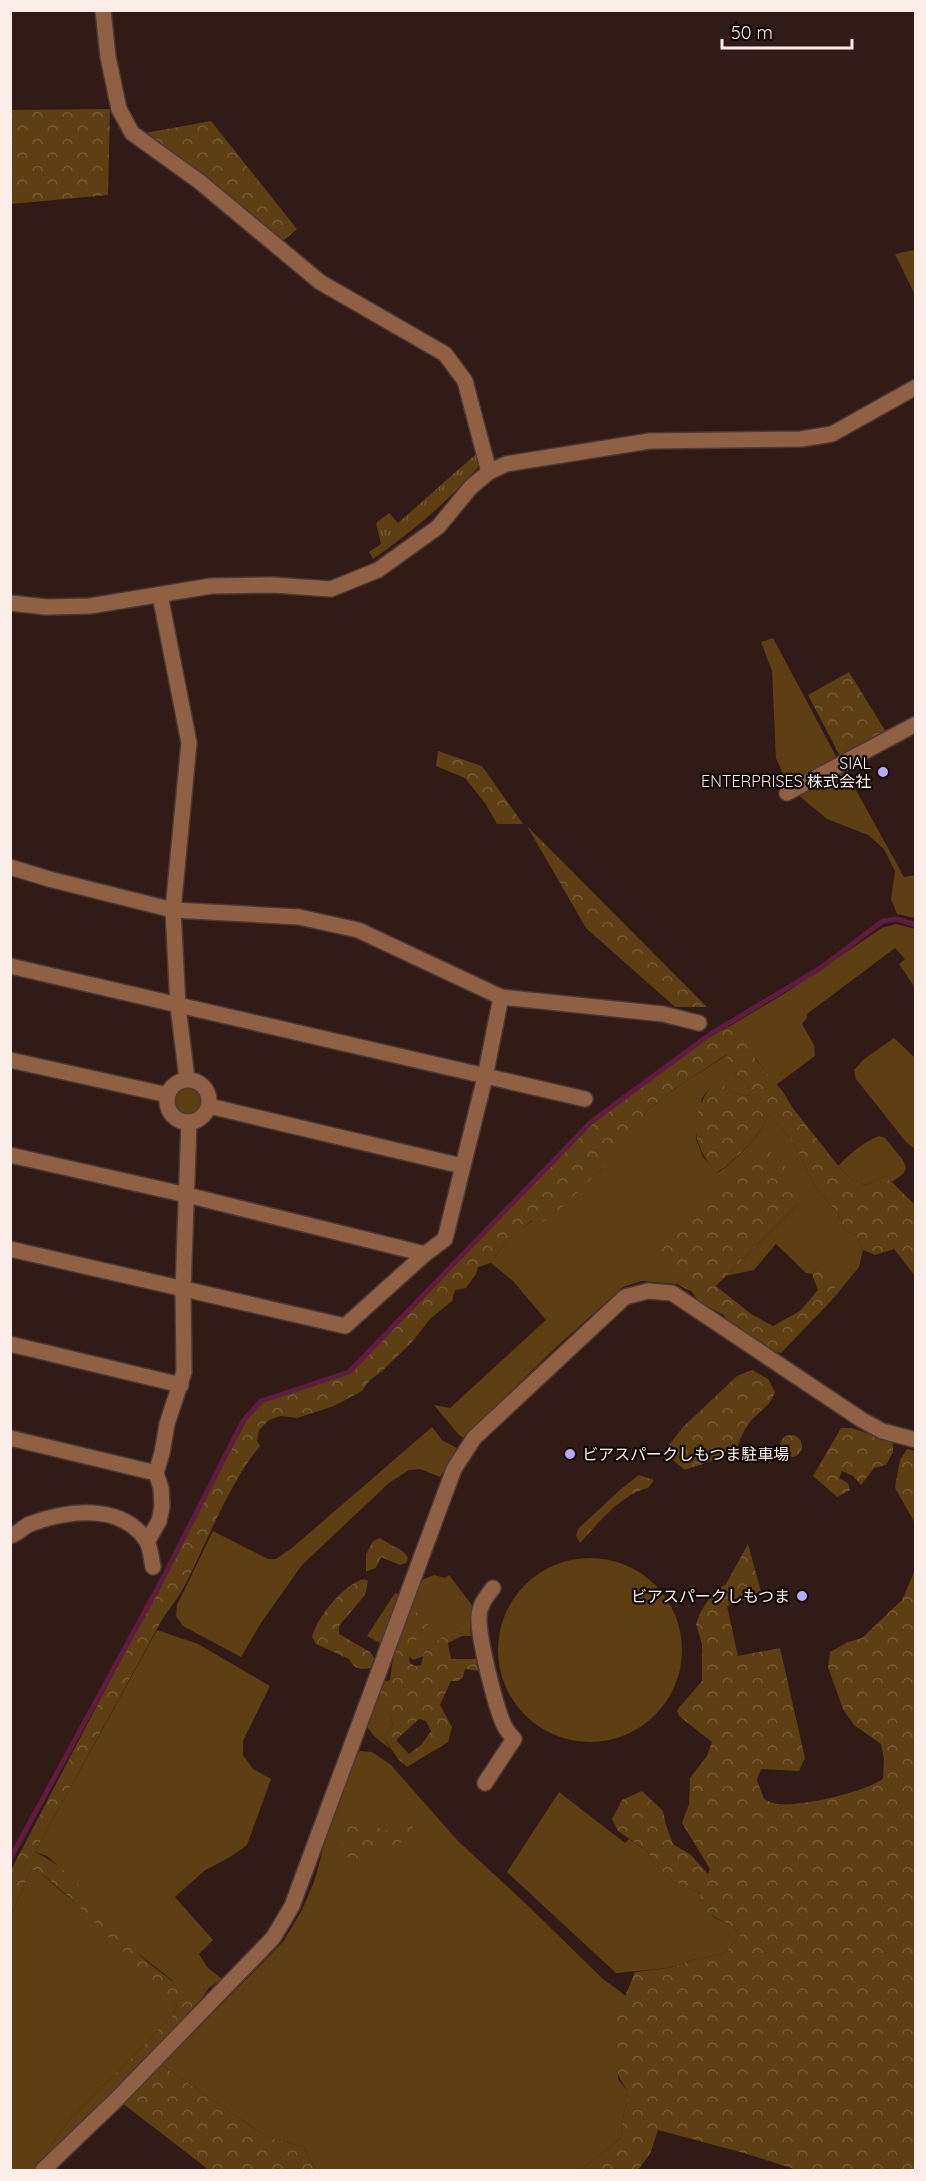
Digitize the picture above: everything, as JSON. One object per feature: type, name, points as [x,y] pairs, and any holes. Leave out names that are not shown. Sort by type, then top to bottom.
[{"type":"street","points":[[103,10],[108,57],[119,109],[132,133],[200,182],[320,282],[445,354],[465,381],[489,472]]},
{"type":"street","points":[[10,603],[46,607],[90,606],[211,586],[273,585],[331,589],[378,570],[438,527],[471,487],[489,472],[506,464],[650,441],[801,439],[832,434],[915,387]]},
{"type":"street","points":[[160,595],[189,743],[173,910],[178,1006],[187,1079]]},
{"type":"street","points":[[787,793],[915,724]]},
{"type":"street","points":[[10,867],[173,910],[299,917],[358,930],[501,997],[663,1014],[699,1023]]},
{"type":"street","points":[[10,966],[585,1099]]},
{"type":"street","points":[[10,1249],[345,1326],[425,1254],[445,1239],[485,1077],[501,997]]},
{"type":"street","points":[[10,1060],[168,1095]]},
{"type":"street","points":[[187,1079],[205,1087],[209,1106],[202,1118],[182,1122],[171,1114],[167,1102],[168,1095],[175,1084],[187,1079]]},
{"type":"street","points":[[209,1106],[462,1166]]},
{"type":"street","points":[[147,1542],[159,1521],[162,1507],[161,1488],[156,1473],[167,1424],[184,1372],[183,1290],[189,1122]]},
{"type":"street","points":[[10,1155],[187,1195],[425,1254]]},
{"type":"street","points":[[43,2170],[115,2101],[273,1938],[292,1906],[454,1469],[474,1438],[625,1297],[648,1291],[672,1293],[861,1420],[882,1431],[915,1440]]},
{"type":"street","points":[[10,1344],[181,1384]]},
{"type":"street","points":[[10,1438],[156,1473]]},
{"type":"street","points":[[10,1536],[28,1525],[66,1514],[101,1514],[120,1517],[136,1529],[147,1542],[153,1567]]},
{"type":"street","points":[[485,1783],[514,1739],[505,1727],[498,1709],[484,1650],[479,1616],[484,1600],[493,1588]]},
{"type":"green space","points":[[110,109],[108,195],[11,204],[11,110]]},
{"type":"green space","points":[[211,121],[297,229],[283,241],[145,133]]},
{"type":"green space","points":[[915,244],[915,295],[895,254],[914,250]]},
{"type":"green space","points":[[476,454],[480,465],[456,491],[416,527],[373,559],[369,552],[381,544],[376,523],[389,513],[398,523]]},
{"type":"green space","points":[[773,638],[838,760],[789,787],[776,758],[772,671],[761,642]]},
{"type":"green space","points":[[849,672],[886,732],[841,758],[808,695]]},
{"type":"green space","points":[[438,751],[482,766],[523,824],[497,824],[485,803],[465,778],[436,766]]},
{"type":"green space","points":[[846,772],[904,877],[915,875],[915,918],[897,914],[891,899],[895,871],[884,849],[868,835],[827,819],[797,794]]},
{"type":"green space","points":[[527,826],[707,1007],[675,1007],[586,928]]},
{"type":"green space","points":[[896,924],[915,929],[915,988],[899,964],[905,959],[895,948],[807,1014],[802,1024],[814,1045],[815,1056],[776,1085],[730,1026],[784,994],[882,928]]},
{"type":"green space","points":[[730,1026],[751,1050],[756,1060],[840,1168],[853,1181],[865,1185],[886,1176],[915,1205],[915,1276],[894,1249],[875,1255],[863,1250],[857,1237],[844,1229],[838,1214],[814,1185],[794,1144],[775,1120],[762,1112],[765,1124],[760,1131],[743,1151],[716,1173],[701,1150],[697,1138],[697,1116],[701,1104],[715,1080],[734,1093],[750,1096],[748,1084],[735,1074],[726,1055],[674,1089],[646,1111],[645,1124],[631,1141],[560,1209],[543,1222],[531,1221],[504,1244],[491,1263],[478,1267],[466,1288],[455,1290],[452,1301],[430,1319],[412,1342],[370,1380],[362,1391],[334,1406],[297,1418],[281,1416],[269,1420],[259,1430],[257,1441],[260,1446],[238,1478],[184,1587],[163,1618],[35,1852],[63,1870],[140,1955],[192,1996],[192,2012],[52,2155],[48,2149],[68,2122],[173,2015],[177,2005],[78,1906],[39,1872],[32,1870],[11,1913],[11,1870],[246,1421],[262,1402],[350,1373],[592,1124],[710,1036]]},
{"type":"green space","points":[[894,1038],[915,1058],[915,1149],[906,1142],[856,1079],[854,1070],[864,1059]]},
{"type":"green space","points":[[727,1055],[735,1074],[748,1084],[750,1096],[734,1093],[715,1081],[702,1098],[696,1139],[703,1157],[717,1173],[743,1151],[765,1124],[761,1111],[775,1120],[794,1144],[814,1185],[838,1214],[844,1229],[857,1237],[863,1250],[859,1267],[832,1300],[836,1286],[819,1266],[812,1274],[806,1273],[776,1244],[754,1270],[726,1276],[800,1202],[683,1276],[677,1284],[641,1281],[623,1287],[553,1350],[464,1438],[459,1435],[434,1405],[450,1408],[546,1320],[513,1281],[491,1263],[504,1244],[600,1171],[644,1124],[646,1111],[674,1089]]},
{"type":"green space","points":[[189,1087],[199,1091],[203,1101],[199,1111],[189,1115],[179,1111],[175,1101],[179,1091]]},
{"type":"green space","points":[[879,1136],[885,1138],[903,1160],[906,1168],[903,1174],[892,1182],[886,1176],[865,1185],[853,1181],[838,1166],[862,1145]]},
{"type":"green space","points":[[765,1148],[779,1159],[793,1177],[800,1202],[716,1286],[751,1314],[773,1326],[800,1311],[818,1290],[812,1274],[819,1266],[836,1286],[832,1300],[781,1353],[765,1348],[728,1323],[724,1315],[699,1302],[692,1292],[677,1284],[683,1275],[656,1247],[656,1244],[755,1150]]},
{"type":"green space","points":[[752,1370],[768,1379],[775,1392],[767,1405],[747,1426],[736,1453],[685,1470],[669,1457],[669,1445],[683,1427],[737,1376]]},
{"type":"green space","points":[[432,1427],[442,1440],[457,1448],[440,1477],[420,1469],[409,1470],[389,1483],[302,1565],[261,1623],[241,1657],[183,1626],[176,1616],[177,1605],[213,1531],[268,1559],[276,1559],[292,1548]]},
{"type":"green space","points":[[841,1428],[852,1428],[893,1443],[893,1452],[886,1465],[874,1468],[861,1485],[853,1476],[842,1471],[839,1478],[848,1483],[850,1490],[837,1497],[813,1476]]},
{"type":"green space","points":[[791,1435],[799,1438],[802,1446],[799,1454],[791,1457],[783,1454],[780,1446],[783,1438]]},
{"type":"green space","points":[[907,1449],[915,1451],[915,1523],[895,1488],[900,1460]]},
{"type":"green space","points":[[639,1475],[654,1480],[648,1488],[629,1496],[620,1503],[580,1543],[576,1536],[578,1529]]},
{"type":"green space","points":[[380,1538],[403,1551],[408,1558],[406,1563],[400,1565],[381,1557],[376,1568],[366,1571],[366,1554],[373,1541]]},
{"type":"green space","points":[[748,1544],[762,1595],[727,1606],[738,1656],[780,1648],[805,1758],[799,1771],[761,1769],[757,1780],[764,1799],[777,1804],[832,1798],[862,1789],[883,1779],[884,1759],[881,1744],[854,1725],[843,1709],[828,1667],[830,1652],[848,1642],[862,1638],[902,1600],[915,1570],[915,2170],[797,2170],[658,2130],[650,2154],[638,2170],[581,2170],[621,2138],[628,2092],[613,2063],[611,2044],[617,2018],[635,1972],[669,1968],[723,1954],[740,1937],[735,1928],[702,1910],[700,1893],[672,1881],[655,1864],[647,1851],[618,1831],[612,1819],[622,1800],[642,1791],[663,1811],[673,1844],[691,1855],[708,1874],[710,1869],[682,1823],[689,1804],[690,1778],[707,1756],[712,1742],[679,1716],[677,1710],[702,1681],[702,1644],[696,1624],[700,1613],[712,1594],[726,1584]]},
{"type":"green space","points":[[590,1558],[625,1565],[655,1585],[675,1615],[682,1650],[675,1685],[655,1715],[625,1735],[590,1742],[555,1735],[525,1715],[505,1685],[498,1650],[505,1615],[525,1585],[555,1565]]},
{"type":"green space","points":[[434,1575],[445,1578],[449,1575],[472,1605],[473,1629],[454,1629],[424,1656],[413,1660],[408,1655],[401,1631],[412,1595],[422,1580]]},
{"type":"green space","points":[[364,1579],[368,1581],[365,1595],[339,1626],[339,1634],[370,1652],[374,1658],[371,1668],[364,1669],[355,1667],[349,1659],[316,1644],[312,1637],[319,1620],[332,1602],[348,1587]]},
{"type":"green space","points":[[395,1593],[402,1596],[382,1644],[367,1636]]},
{"type":"green space","points":[[422,1613],[427,1619],[428,1628],[412,1648],[410,1663],[415,1666],[421,1665],[426,1644],[429,1641],[435,1643],[454,1629],[470,1628],[471,1636],[462,1636],[448,1643],[451,1659],[477,1659],[478,1671],[465,1669],[463,1677],[458,1681],[451,1681],[440,1705],[452,1727],[448,1742],[407,1767],[398,1759],[384,1738],[393,1725],[389,1711],[377,1711],[371,1708],[381,1682],[390,1680],[395,1645],[406,1615]],"holes":[[[419,1719],[426,1721],[431,1731],[421,1745],[409,1754],[396,1740]]]},
{"type":"green space","points":[[157,1630],[198,1644],[270,1686],[243,1741],[243,1755],[253,1769],[271,1779],[247,1845],[204,1871],[175,1897],[213,1940],[199,1954],[207,1967],[222,1979],[209,1988],[192,2012],[173,1981],[135,1951],[78,1885],[47,1856],[35,1852]]},
{"type":"green space","points":[[377,1699],[389,1711],[393,1725],[384,1738],[390,1749],[374,1736],[365,1724]]},
{"type":"green space","points":[[360,1751],[372,1752],[391,1765],[458,1841],[603,1979],[626,1996],[621,2008],[618,2079],[628,2092],[621,2138],[581,2170],[312,2170],[315,2169],[304,2147],[267,2137],[161,2065],[283,1942],[302,1910],[314,1882],[328,1819],[352,1761]]},
{"type":"green space","points":[[559,1792],[625,1843],[629,1839],[647,1851],[655,1864],[672,1881],[700,1893],[712,1916],[735,1928],[740,1937],[723,1954],[669,1968],[616,1973],[507,1872]]},
{"type":"green space","points":[[365,1823],[388,1830],[412,1825],[414,1832],[400,1843],[372,1849],[368,1863],[361,1869],[355,1865],[344,1850],[340,1824],[356,1827]]},
{"type":"green space","points":[[32,1870],[39,1872],[94,1919],[114,1943],[163,1988],[177,2005],[173,2015],[68,2122],[48,2149],[52,2155],[36,2170],[11,2170],[11,1913]]},
{"type":"green space","points":[[161,2065],[267,2137],[304,2147],[315,2169],[209,2170],[122,2103],[131,2090]]},
{"type":"waterway","points":[[10,1859],[161,1582],[243,1421],[261,1401],[349,1372],[591,1122],[709,1035],[819,969],[883,921],[897,919],[916,925]]},
{"type":"place","name":"SIAL ENTERPRISES 株式会社","points":[[883,772]]},
{"type":"place","name":"ビアスパークしもつま駐車場","points":[[570,1454]]},
{"type":"place","name":"ビアスパークしもつま","points":[[802,1596]]}]
